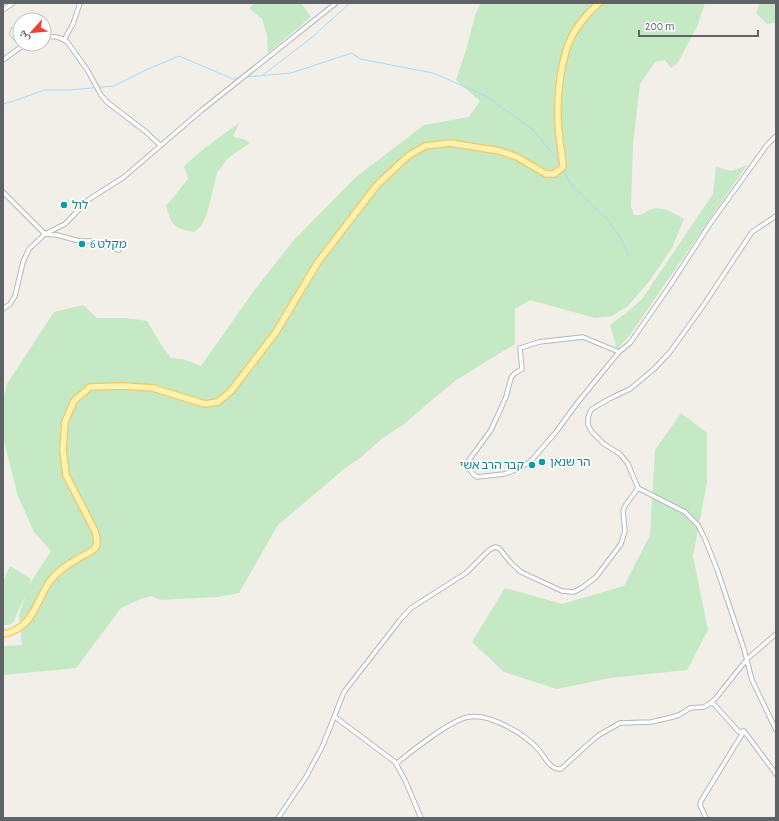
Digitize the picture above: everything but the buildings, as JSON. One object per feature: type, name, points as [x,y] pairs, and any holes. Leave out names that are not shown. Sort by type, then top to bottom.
[{"type":"main road","points":[[3,634],[12,632],[23,626],[51,581],[69,564],[94,549],[98,541],[95,530],[66,475],[62,450],[66,422],[74,401],[90,387],[123,386],[152,388],[206,404],[218,402],[231,391],[276,332],[318,262],[377,184],[408,156],[425,146],[450,143],[500,151],[517,157],[546,174],[554,174],[559,171],[563,167],[558,119],[558,89],[563,62],[573,34],[588,13],[599,3]]},
{"type":"street","points":[[3,10],[13,3]]},
{"type":"street","points":[[64,40],[73,24],[80,3]]},
{"type":"street","points":[[3,309],[10,304],[15,296],[23,262],[29,249],[45,234],[65,224],[88,200],[124,177],[203,109],[336,3]]},
{"type":"street","points":[[52,37],[64,40],[88,71],[101,95],[107,102],[146,132],[160,145]]},
{"type":"street","points":[[4,59],[12,52]]},
{"type":"street","points":[[619,352],[583,337],[539,342],[520,348],[522,370],[514,374],[511,378],[506,397],[491,430],[469,460],[469,468],[473,474],[478,477],[483,477],[504,474],[530,462],[556,432],[578,402],[619,352],[630,343],[710,224],[767,145],[776,136]]},
{"type":"street","points":[[3,192],[45,234],[57,235],[80,241],[90,241],[119,250]]},
{"type":"street","points":[[776,216],[752,232],[703,306],[670,352],[654,369],[630,390],[609,399],[592,409],[588,418],[588,425],[592,432],[604,444],[620,454],[628,464],[638,488],[685,512],[698,525],[706,540],[717,569],[752,680],[776,730]]},
{"type":"street","points":[[278,818],[306,777],[323,745],[340,699],[347,687],[406,613],[462,575],[492,548],[499,548],[511,563],[521,572],[562,591],[574,592],[596,577],[621,544],[624,531],[624,506],[638,488]]},
{"type":"street","points":[[396,764],[454,723],[467,717],[476,717],[502,724],[524,736],[535,746],[551,766],[558,770],[561,769],[599,735],[620,723],[651,722],[669,718],[679,715],[690,708],[704,707],[712,702],[746,659],[776,634]]},
{"type":"street","points":[[712,702],[739,732],[744,731]]},
{"type":"street","points":[[334,717],[396,764],[409,789],[421,818]]},
{"type":"street","points":[[744,731],[776,774]]},
{"type":"street","points":[[706,818],[700,805],[701,801],[744,731]]},
{"type":"green space","points":[[255,3],[301,3],[311,17],[268,53],[267,35],[262,19],[249,8]]},
{"type":"green space","points":[[481,3],[705,3],[697,27],[677,64],[671,68],[665,60],[655,62],[640,84],[633,145],[631,206],[634,215],[642,214],[656,208],[669,211],[684,219],[672,248],[650,280],[628,306],[612,316],[595,318],[530,300],[515,309],[515,344],[455,381],[403,425],[384,437],[360,458],[344,469],[278,525],[239,593],[218,597],[161,600],[151,596],[138,600],[121,608],[76,668],[3,675],[3,646],[22,645],[19,615],[26,594],[13,623],[3,625],[3,582],[10,566],[31,579],[29,585],[51,551],[34,532],[18,496],[5,446],[3,433],[3,399],[7,384],[54,312],[83,305],[97,318],[127,318],[147,321],[171,358],[183,359],[201,366],[253,292],[293,241],[356,177],[424,125],[469,117],[480,101],[456,80],[467,47],[475,15]]},
{"type":"green space","points":[[760,3],[776,3],[776,21],[774,23],[767,24],[756,13]]},
{"type":"green space","points":[[239,123],[233,137],[244,139],[250,143],[228,158],[217,173],[207,214],[201,226],[194,232],[177,227],[172,222],[166,206],[188,179],[184,166],[206,147]]},
{"type":"green space","points":[[747,165],[630,335],[617,349],[610,325],[642,299],[713,194],[716,167],[732,171]]},
{"type":"green space","points":[[681,413],[707,433],[707,483],[693,556],[708,630],[687,670],[610,678],[557,689],[504,672],[472,642],[505,588],[562,604],[624,586],[650,535],[655,450]]},
{"type":"waterway","points":[[263,75],[310,39],[350,3]]},
{"type":"waterway","points":[[246,77],[291,73],[352,53],[360,59],[433,73],[486,96],[532,129],[554,155],[561,166]]},
{"type":"waterway","points":[[3,104],[44,90],[69,90],[114,86],[179,56],[233,79],[239,78]]},
{"type":"waterway","points":[[563,171],[572,186],[609,221],[622,240],[628,255]]},
{"type":"place","name":"לול","points":[[64,205]]},
{"type":"place","name":"מקלט 6","points":[[82,244]]},
{"type":"place","name":"הר שנאן","points":[[542,462]]},
{"type":"place","name":"קבר הרב אשי","points":[[532,465]]}]
